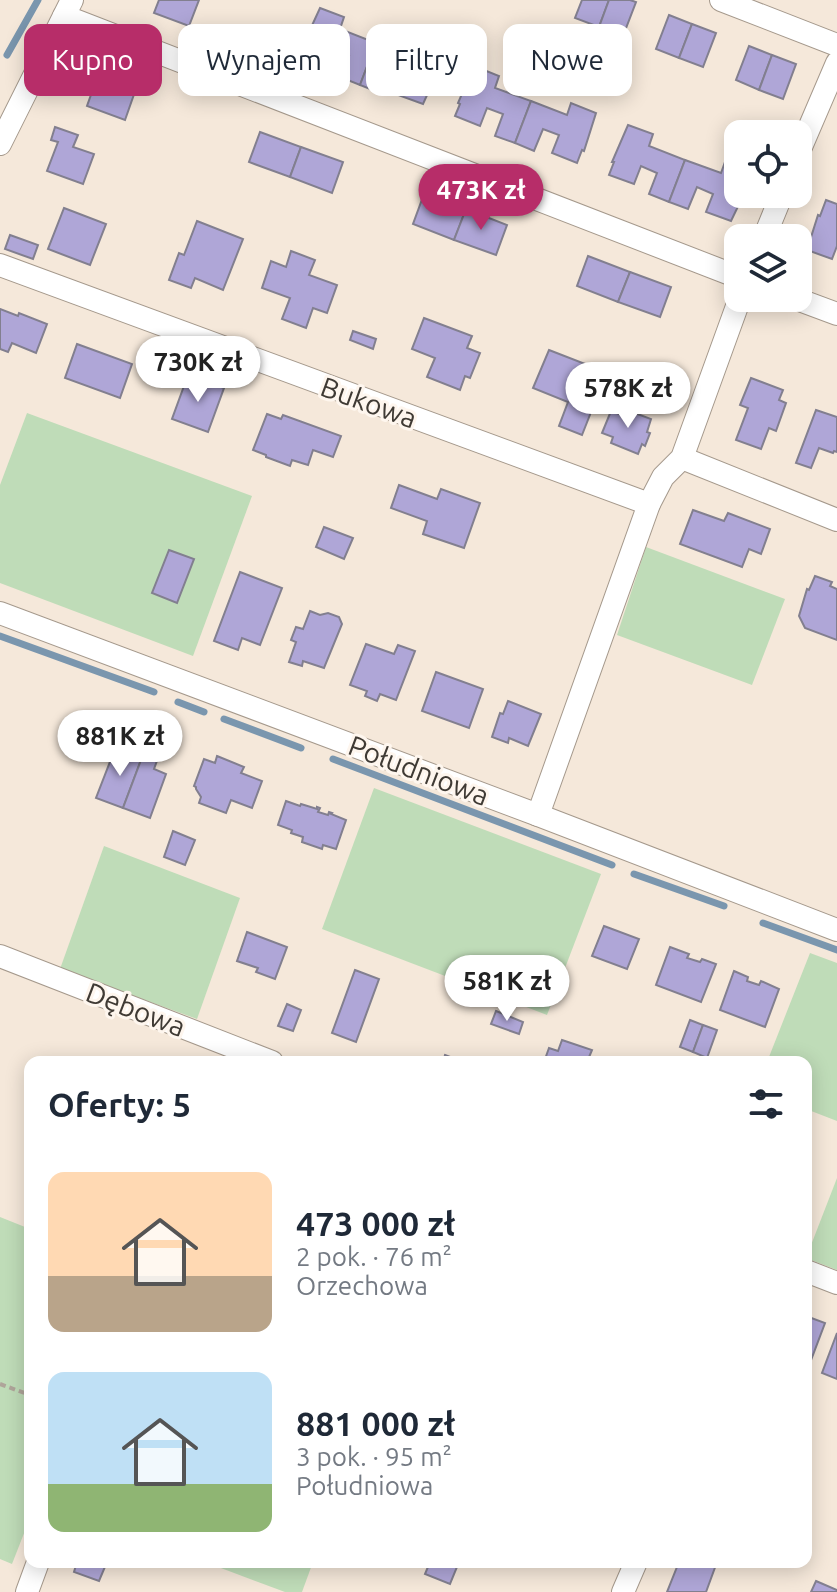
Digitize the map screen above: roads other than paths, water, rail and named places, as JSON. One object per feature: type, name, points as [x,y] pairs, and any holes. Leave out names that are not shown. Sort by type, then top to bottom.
[{"type":"street","points":[[721,0],[837,45]]},
{"type":"street","points":[[0,144],[68,8],[724,271]]},
{"type":"street","points":[[812,121],[837,63]]},
{"type":"street","name":"Bukowa","points":[[0,265],[649,504]]},
{"type":"street","points":[[812,305],[837,314]]},
{"type":"street","points":[[538,815],[649,504],[663,477],[682,458],[735,312]]},
{"type":"street","points":[[682,458],[837,520]]},
{"type":"street","name":"Południowa","points":[[0,613],[837,930]]},
{"type":"street","name":"Dębowa","points":[[0,956],[235,1055]]},
{"type":"street","points":[[812,1273],[837,1283]]},
{"type":"street","points":[[27,1592],[36,1568]]},
{"type":"street","points":[[623,1592],[633,1568]]},
{"type":"waterway","points":[[7,55],[38,0]]},
{"type":"waterway","points":[[0,636],[154,692]]},
{"type":"waterway","points":[[178,702],[204,712]]},
{"type":"waterway","points":[[224,719],[301,748]]},
{"type":"waterway","points":[[333,759],[612,865]]},
{"type":"waterway","points":[[634,874],[724,906]]},
{"type":"waterway","points":[[763,923],[837,950]]}]
